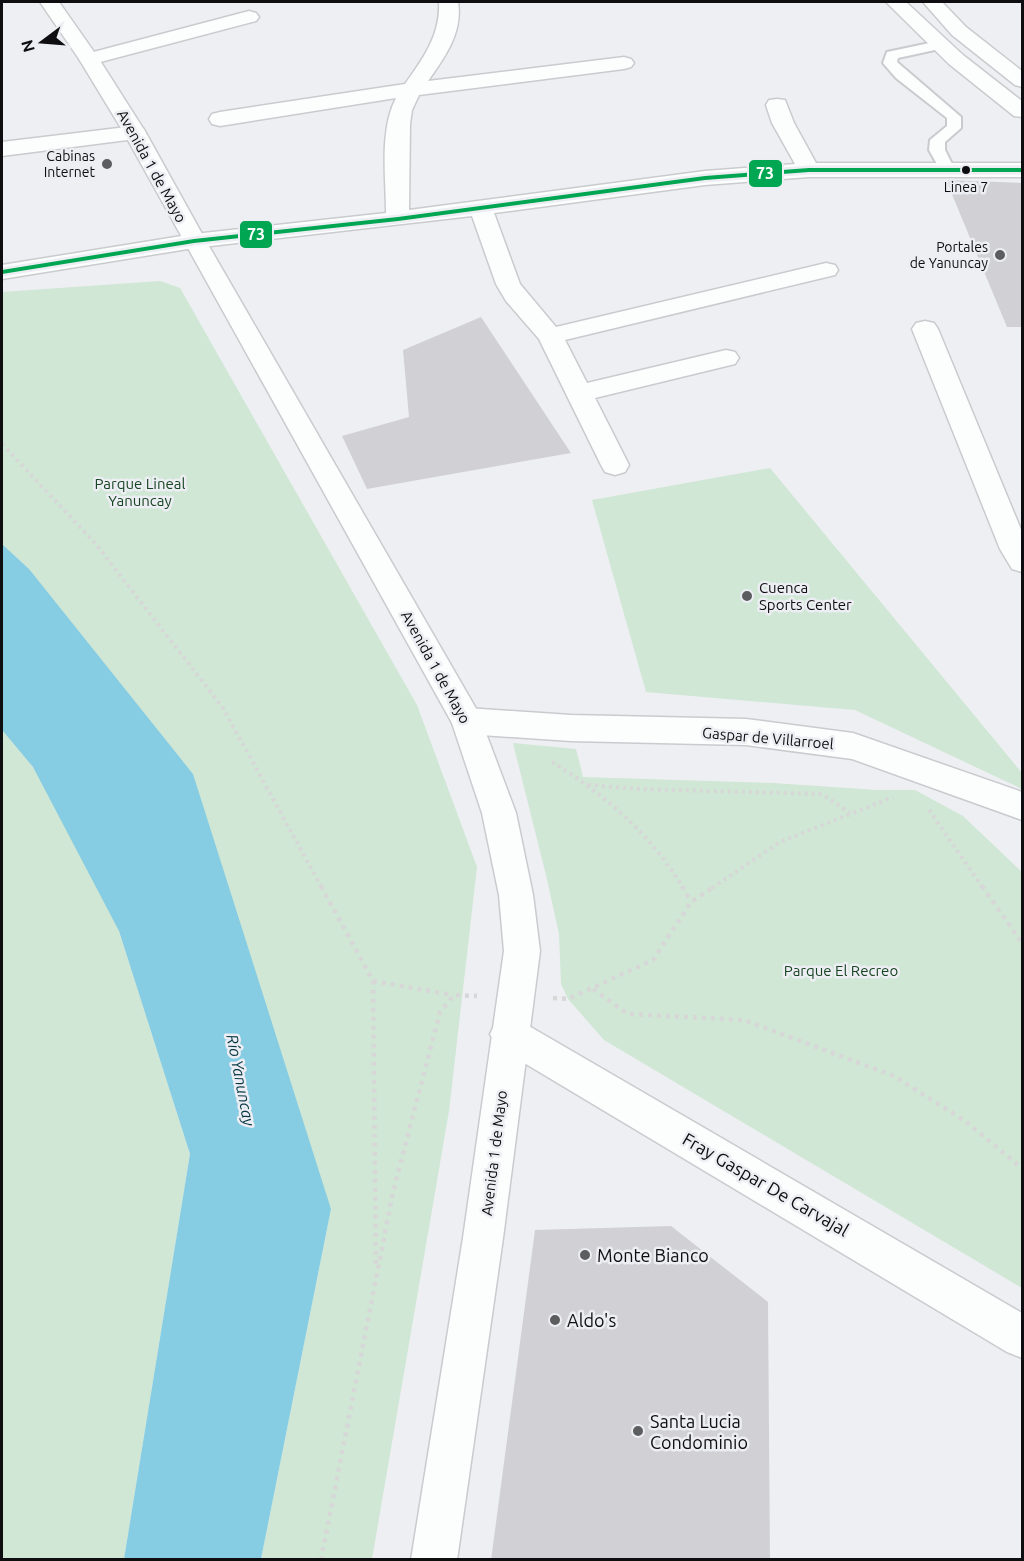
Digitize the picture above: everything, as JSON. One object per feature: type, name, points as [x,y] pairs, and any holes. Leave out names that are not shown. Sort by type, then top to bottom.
[{"type":"street","name":"Avenida 1 de Mayo","points":[[49,2],[89,59],[135,133],[467,721],[499,813],[516,895],[522,951],[483,1238],[434,1560]]},
{"type":"street","points":[[398,219],[399,117],[405,100],[442,39],[449,21],[449,2]]},
{"type":"street","points":[[896,2],[939,45],[996,94],[1023,111]]},
{"type":"street","points":[[932,2],[959,31],[1023,81]]},
{"type":"street","points":[[89,59],[249,17]]},
{"type":"street","points":[[220,119],[413,89],[624,63]]},
{"type":"street","points":[[777,105],[783,123],[809,170]]},
{"type":"street","points":[[2,149],[135,133]]},
{"type":"street","points":[[2,272],[194,241],[398,219],[705,178],[809,170],[1023,170]]},
{"type":"street","points":[[480,207],[508,284],[525,309],[550,336],[615,465]]},
{"type":"street","points":[[550,336],[826,270]]},
{"type":"street","points":[[926,329],[1015,549],[1023,561]]},
{"type":"street","points":[[580,393],[726,358]]},
{"type":"street","name":"Gaspar de Villarroel","points":[[467,721],[571,728],[746,732],[853,746],[926,782],[1023,806]]},
{"type":"street","name":"Fray Gaspar De Carvajal","points":[[512,1015],[1023,1337]]},
{"type":"lane","points":[[939,45],[892,55],[890,63],[901,75],[954,117],[954,128],[938,140],[937,150],[947,170]]},
{"type":"path","points":[[2,444],[95,543],[223,708],[373,981],[376,1278]]},
{"type":"path","points":[[545,759],[587,785],[647,840],[669,865],[691,902]]},
{"type":"path","points":[[568,999],[653,960],[691,902],[780,842],[926,782],[1023,943]]},
{"type":"path","points":[[587,785],[637,789],[822,794],[850,813]]},
{"type":"path","points":[[373,981],[454,995],[512,1015]]},
{"type":"path","points":[[593,989],[628,1014],[744,1020],[894,1076],[965,1121],[1023,1168]]},
{"type":"path","points":[[321,1560],[393,1192],[440,1012],[454,995]]},
{"type":"green space","name":"Parque Lineal Yanuncay","points":[[160,281],[180,288],[417,705],[477,867],[449,1111],[372,1559],[261,1559],[331,1209],[29,569],[2,544],[2,292]]},
{"type":"green space","name":"Cuenca Sports Center","points":[[770,468],[1022,773],[1022,789],[855,710],[646,692],[592,500]]},
{"type":"green space","points":[[2,730],[33,767],[72,836],[119,931],[190,1154],[124,1559],[2,1559]]},
{"type":"green space","name":"Parque El Recreo","points":[[513,743],[576,749],[583,777],[915,790],[963,816],[1022,872],[1022,1288],[604,1040],[568,999],[561,984],[559,934]]},
{"type":"water","name":"Río Yanuncay","points":[[2,544],[29,569],[193,774],[331,1209],[261,1559],[124,1559],[190,1154],[119,931],[33,767],[2,730]]},
{"type":"building","name":"Portales de Yanuncay","points":[[946,180],[1022,183],[1022,327],[1007,327]]},
{"type":"building","points":[[481,317],[571,453],[367,489],[342,436],[409,417],[403,350]]},
{"type":"building","name":"Santa Lucia Condominio","points":[[671,1226],[768,1302],[770,1560],[491,1560],[535,1230]]},
{"type":"transit line","name":"73","points":[[2,272],[194,241],[398,219],[705,178],[809,170],[1022,170]]},
{"type":"place","name":"Cabinas Internet","points":[[107,164]]},
{"type":"place","name":"Linea 7","points":[[966,170]]},
{"type":"place","name":"Portales de Yanuncay","points":[[1000,255]]},
{"type":"place","name":"Cuenca Sports Center","points":[[747,596]]},
{"type":"place","name":"Monte Bianco","points":[[585,1255]]},
{"type":"place","name":"Aldo's","points":[[555,1320]]},
{"type":"place","name":"Santa Lucia Condominio","points":[[638,1431]]}]
